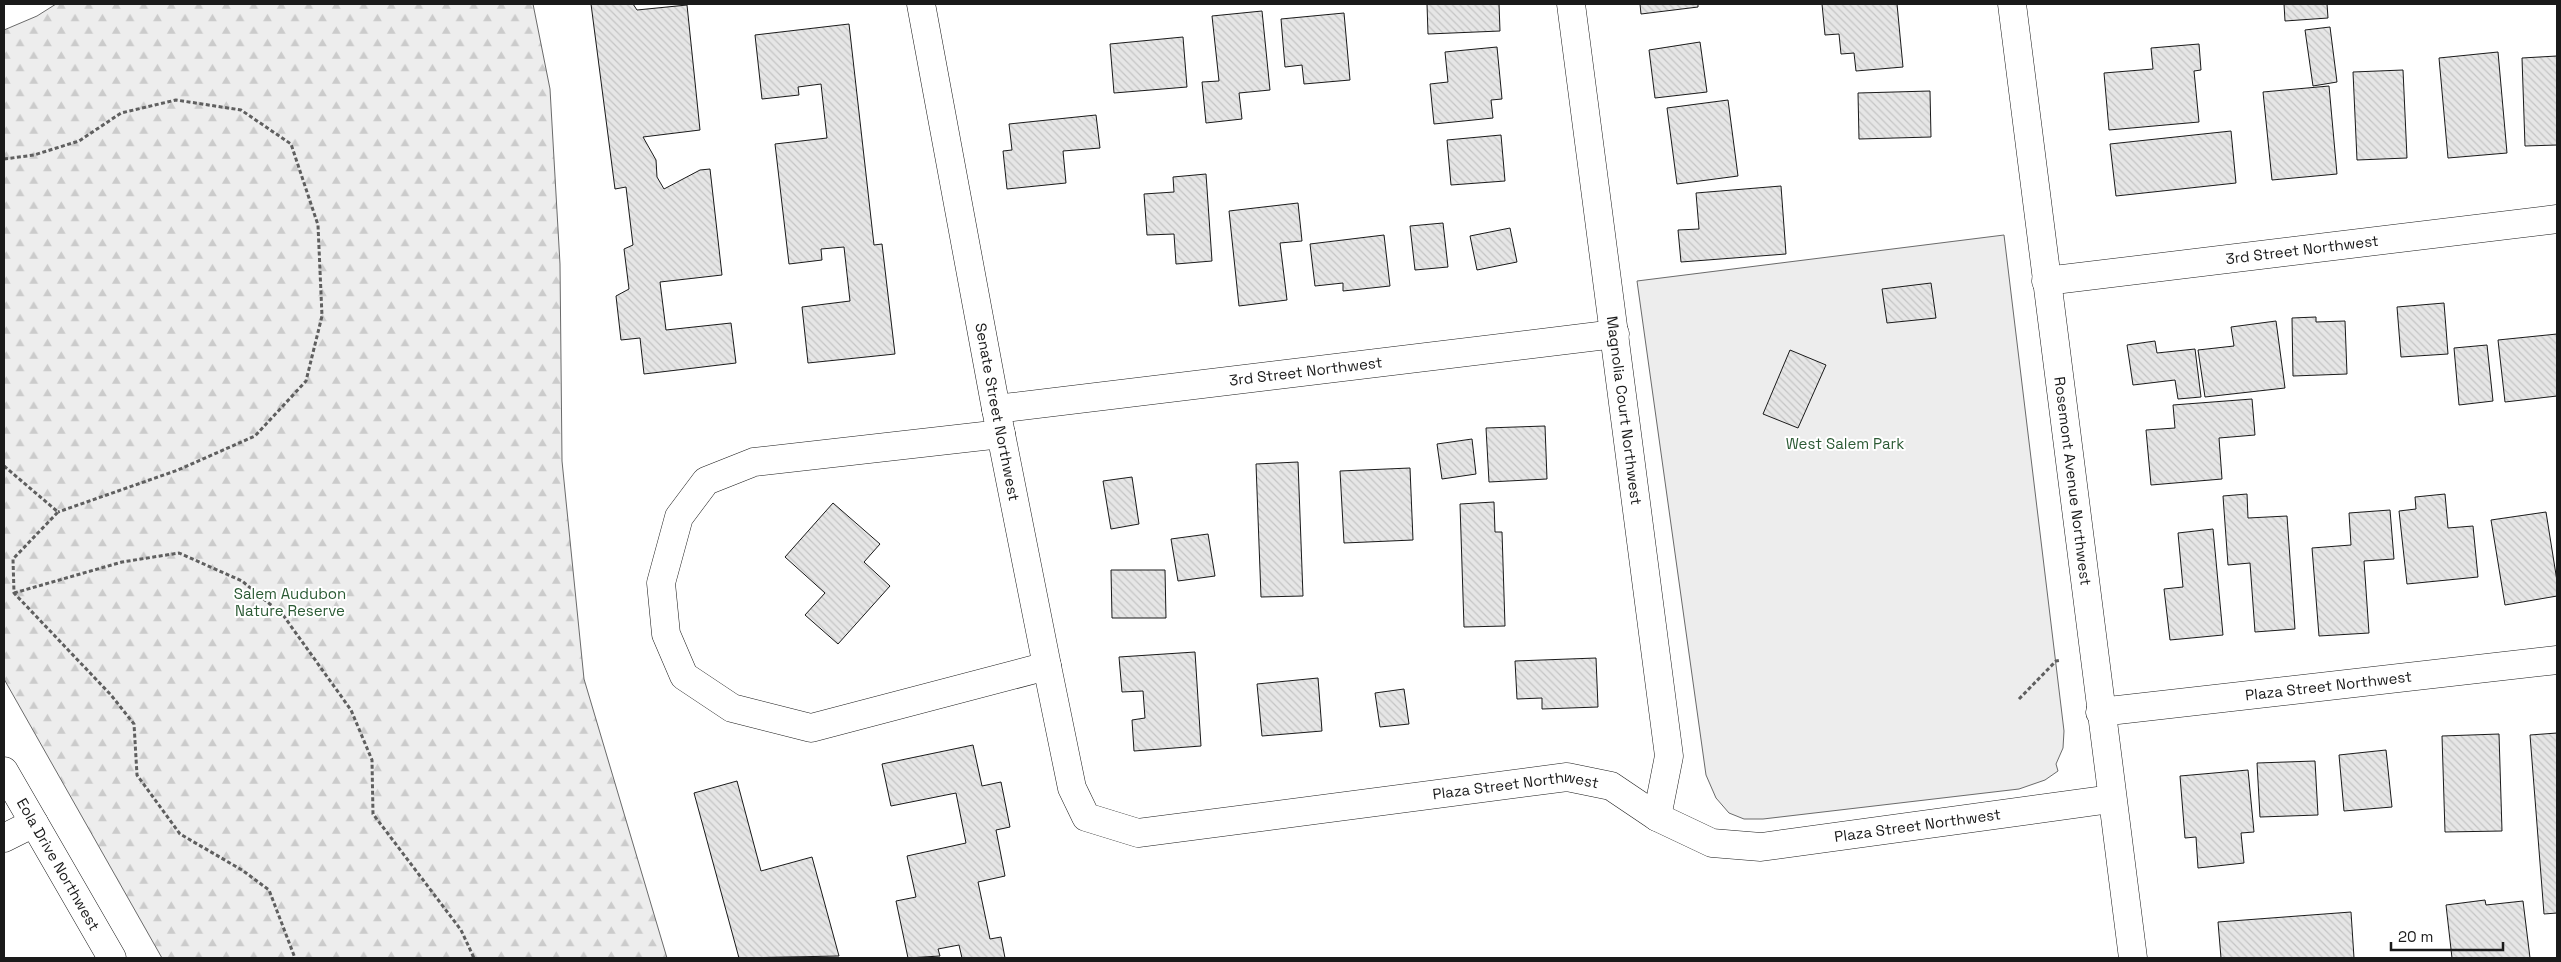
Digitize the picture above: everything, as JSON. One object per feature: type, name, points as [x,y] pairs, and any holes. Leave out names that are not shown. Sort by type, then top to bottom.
[{"type":"street","name":"Senate Street Northwest","points":[[921,4],[998,422],[1047,666],[1072,788],[1086,818]]},
{"type":"street","name":"Magnolia Court Northwest","points":[[1571,4],[1616,334],[1669,756],[1657,817]]},
{"type":"street","name":"Rosemont Avenue Northwest","points":[[2012,4],[2111,799],[2133,958]]},
{"type":"street","name":"3rd Street Northwest","points":[[2046,281],[2557,219]]},
{"type":"street","name":"3rd Street Northwest","points":[[1047,666],[811,728],[732,708],[684,676],[666,634],[661,583],[679,517],[706,481],[754,462],[998,422],[1616,334]]},
{"type":"street","name":"Plaza Street Northwest","points":[[2100,712],[2557,660]]},
{"type":"street","name":"Eola Drive Northwest","points":[[4,771],[112,958]]},
{"type":"street","name":"Plaza Street Northwest","points":[[1086,818],[1138,833],[1567,777],[1611,786],[1657,817],[1712,843],[1760,847],[2111,799]]},
{"type":"street","points":[[4,838],[34,822]]},
{"type":"path","points":[[4,159],[34,155],[79,142],[121,113],[176,100],[241,110],[292,144],[318,225],[322,316],[306,381],[255,436],[178,470],[58,512],[13,558],[14,593],[111,695],[134,724],[137,775],[180,834],[242,870],[269,890],[295,958]]},
{"type":"path","points":[[4,466],[58,512]]},
{"type":"path","points":[[14,593],[122,562],[179,553],[242,580],[283,616],[351,710],[372,760],[373,814],[461,930],[474,958]]},
{"type":"path","points":[[2019,699],[2056,661],[2094,656]]},
{"type":"green space","name":"Salem Audubon Nature Reserve","points":[[56,4],[533,4],[550,89],[560,264],[562,461],[584,679],[667,958],[162,958],[4,679],[4,30],[37,16]]},
{"type":"shaded area","name":"West Salem Park","points":[[2004,235],[2064,731],[2063,748],[2056,764],[2058,771],[2045,780],[2019,789],[1763,819],[1744,819],[1729,813],[1716,798],[1706,775],[1637,281]]},
{"type":"building","points":[[591,4],[633,4],[637,10],[687,5],[700,130],[643,137],[656,160],[657,177],[664,189],[700,170],[710,169],[722,275],[660,282],[666,330],[731,323],[736,363],[644,374],[640,338],[621,340],[616,296],[629,289],[624,249],[633,245],[626,187],[615,189]]},
{"type":"building","points":[[1427,4],[1499,4],[1500,31],[1428,34]]},
{"type":"building","points":[[1640,4],[1698,4],[1698,7],[1641,14]]},
{"type":"building","points":[[1822,4],[1897,4],[1903,67],[1856,71],[1854,53],[1841,54],[1839,34],[1825,35]]},
{"type":"building","points":[[2284,4],[2327,4],[2328,18],[2285,21]]},
{"type":"building","points":[[1262,11],[1270,90],[1239,93],[1242,119],[1206,123],[1202,82],[1219,81],[1212,16]]},
{"type":"building","points":[[1344,13],[1350,80],[1304,84],[1302,65],[1285,67],[1281,19]]},
{"type":"building","points":[[849,24],[874,245],[882,244],[895,354],[808,363],[802,307],[850,301],[844,247],[821,249],[822,260],[789,264],[775,144],[827,138],[821,84],[798,87],[799,95],[762,99],[755,35]]},
{"type":"building","points":[[2330,27],[2337,82],[2313,86],[2305,30]]},
{"type":"building","points":[[1183,37],[1187,87],[1114,93],[1110,44]]},
{"type":"building","points":[[1700,42],[1707,92],[1655,98],[1649,50]]},
{"type":"building","points":[[2199,44],[2201,70],[2194,71],[2199,122],[2109,130],[2104,73],[2153,69],[2151,48]]},
{"type":"building","points":[[1497,47],[1502,99],[1491,100],[1493,118],[1434,124],[1430,84],[1448,82],[1445,52]]},
{"type":"building","points":[[2498,52],[2507,153],[2448,158],[2439,58]]},
{"type":"building","points":[[2557,56],[2557,145],[2525,146],[2522,58]]},
{"type":"building","points":[[2403,70],[2407,158],[2357,160],[2353,72]]},
{"type":"building","points":[[2329,86],[2337,174],[2272,180],[2263,92]]},
{"type":"building","points":[[1930,91],[1931,137],[1859,139],[1858,93]]},
{"type":"building","points":[[1728,100],[1738,176],[1677,184],[1667,108]]},
{"type":"building","points":[[1096,115],[1100,148],[1063,151],[1066,183],[1007,189],[1003,151],[1012,150],[1009,124]]},
{"type":"building","points":[[2231,131],[2236,183],[2116,196],[2110,144]]},
{"type":"building","points":[[1501,135],[1505,181],[1451,185],[1447,140]]},
{"type":"building","points":[[1206,174],[1212,261],[1176,264],[1174,234],[1147,235],[1144,194],[1174,192],[1173,177]]},
{"type":"building","points":[[1781,186],[1786,254],[1681,262],[1678,230],[1699,229],[1696,193]]},
{"type":"building","points":[[1298,203],[1302,241],[1280,243],[1287,300],[1239,306],[1229,211]]},
{"type":"building","points":[[1443,223],[1448,267],[1415,270],[1410,226]]},
{"type":"building","points":[[1510,228],[1517,262],[1477,270],[1470,236]]},
{"type":"building","points":[[1384,235],[1390,286],[1343,291],[1343,283],[1315,286],[1310,244]]},
{"type":"building","points":[[1931,283],[1936,318],[1887,323],[1882,289]]},
{"type":"building","points":[[2444,303],[2448,354],[2401,357],[2397,307]]},
{"type":"building","points":[[2316,317],[2316,322],[2345,321],[2347,374],[2293,376],[2292,318]]},
{"type":"building","points":[[2276,321],[2285,388],[2205,397],[2198,350],[2234,346],[2231,327]]},
{"type":"building","points":[[2557,334],[2557,396],[2505,402],[2498,340]]},
{"type":"building","points":[[2155,341],[2157,353],[2195,349],[2201,397],[2178,399],[2175,380],[2133,385],[2127,345]]},
{"type":"building","points":[[2487,345],[2493,401],[2459,405],[2454,348]]},
{"type":"building","points":[[1790,350],[1826,365],[1798,428],[1763,414]]},
{"type":"building","points":[[2252,399],[2255,435],[2219,438],[2222,479],[2151,485],[2146,430],[2175,428],[2173,405]]},
{"type":"building","points":[[1545,426],[1547,479],[1489,482],[1486,428]]},
{"type":"building","points":[[1472,439],[1476,474],[1442,479],[1437,444]]},
{"type":"building","points":[[1298,462],[1303,596],[1261,597],[1256,464]]},
{"type":"building","points":[[1410,468],[1413,540],[1344,543],[1340,471]]},
{"type":"building","points":[[1132,477],[1139,524],[1111,529],[1103,481]]},
{"type":"building","points":[[2247,494],[2248,518],[2287,516],[2295,629],[2255,632],[2250,563],[2228,565],[2223,496]]},
{"type":"building","points":[[2445,494],[2448,528],[2473,526],[2478,577],[2407,584],[2399,511],[2416,509],[2415,497]]},
{"type":"building","points":[[1494,502],[1495,532],[1502,532],[1505,626],[1464,627],[1460,504]]},
{"type":"building","points":[[833,503],[880,544],[864,562],[890,586],[838,644],[805,615],[825,593],[785,557]]},
{"type":"building","points":[[2390,510],[2394,559],[2364,561],[2369,633],[2319,636],[2312,548],[2351,545],[2349,513]]},
{"type":"building","points":[[2546,512],[2557,581],[2557,596],[2505,605],[2491,520]]},
{"type":"building","points":[[2213,529],[2223,635],[2170,640],[2164,589],[2183,587],[2178,533]]},
{"type":"building","points":[[1208,534],[1215,576],[1178,581],[1171,539]]},
{"type":"building","points":[[1111,570],[1165,570],[1166,618],[1112,618]]},
{"type":"building","points":[[1195,652],[1201,746],[1134,751],[1132,720],[1145,718],[1143,691],[1122,692],[1119,657]]},
{"type":"building","points":[[1596,658],[1598,707],[1542,709],[1542,698],[1517,699],[1515,661]]},
{"type":"building","points":[[1318,678],[1322,731],[1262,736],[1257,684]]},
{"type":"building","points":[[1404,689],[1409,724],[1380,727],[1375,693]]},
{"type":"building","points":[[2557,733],[2557,913],[2544,914],[2530,735]]},
{"type":"building","points":[[2499,734],[2502,831],[2445,832],[2442,736]]},
{"type":"building","points":[[973,745],[982,786],[1001,782],[1010,827],[996,830],[1005,876],[978,882],[990,939],[1001,937],[1005,958],[962,958],[959,945],[938,949],[940,956],[908,958],[896,901],[916,897],[907,856],[966,843],[956,793],[891,806],[882,764]]},
{"type":"building","points":[[2386,750],[2392,807],[2344,811],[2339,755]]},
{"type":"building","points":[[2315,761],[2318,815],[2260,817],[2257,763]]},
{"type":"building","points":[[2248,770],[2254,832],[2241,833],[2244,863],[2198,868],[2196,837],[2185,838],[2180,776]]},
{"type":"building","points":[[737,781],[761,871],[812,857],[839,956],[739,958],[694,793]]},
{"type":"building","points":[[2485,900],[2486,905],[2523,901],[2530,958],[2452,958],[2446,905]]},
{"type":"building","points":[[2351,912],[2354,958],[2221,958],[2218,922]]}]
